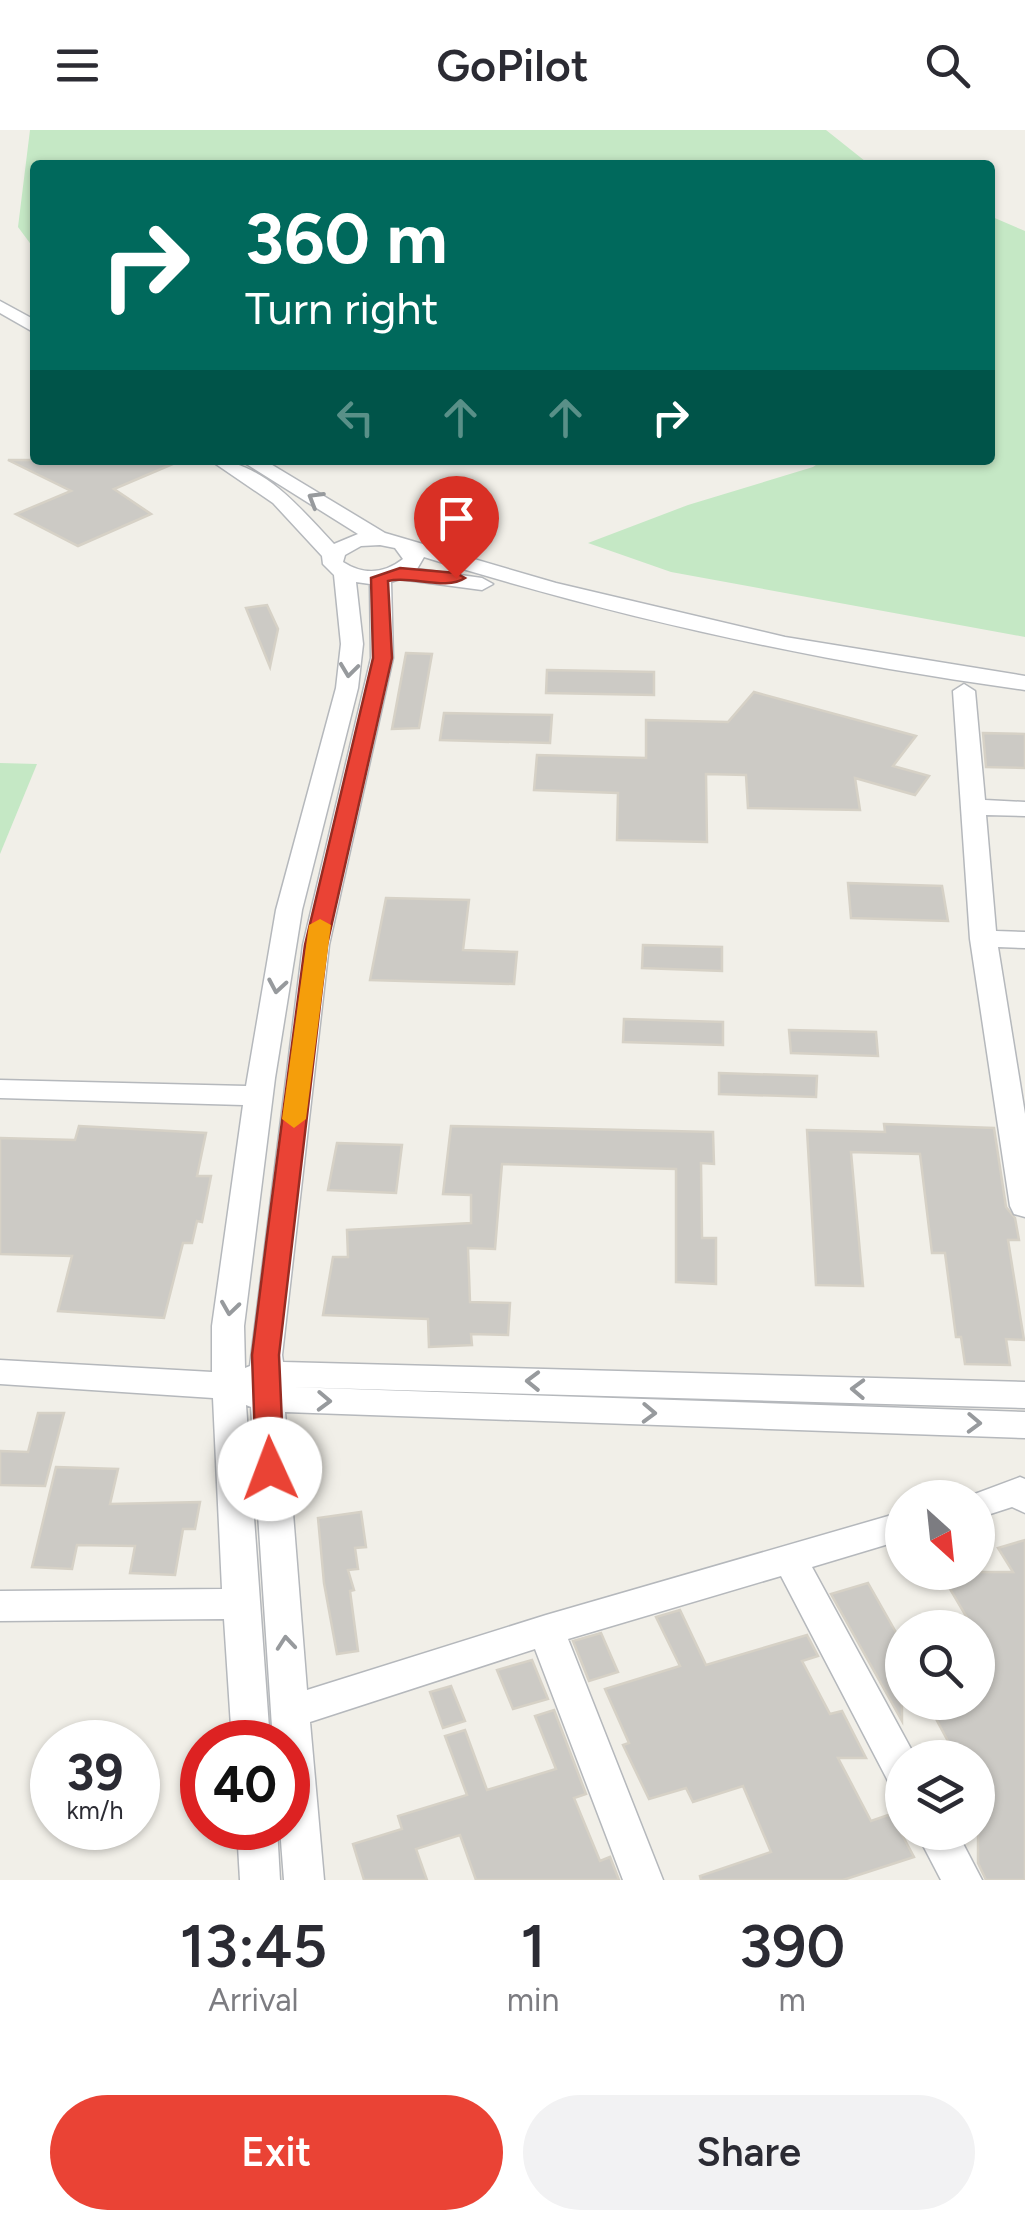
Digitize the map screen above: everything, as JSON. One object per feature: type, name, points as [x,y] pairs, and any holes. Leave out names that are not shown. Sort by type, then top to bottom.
[{"type":"street","points":[[0,306],[30,325]]},
{"type":"street","points":[[0,325],[30,343]]},
{"type":"street","points":[[228,465],[280,499],[338,564],[352,644],[347,688],[289,910],[228,1326],[250,1720]]},
{"type":"street","points":[[258,465],[380,538],[643,612],[799,649],[1025,683]]},
{"type":"street","points":[[338,564],[354,541],[380,538]]},
{"type":"street","points":[[390,575],[409,568],[414,555],[403,544]]},
{"type":"street","points":[[338,564],[390,575],[477,582],[643,629],[756,655],[964,691],[1025,697]]},
{"type":"street","points":[[304,1880],[267,1386],[316,945],[382,658],[390,575]]},
{"type":"street","points":[[964,691],[983,939],[1018,1121],[1025,1206]]},
{"type":"street","points":[[972,807],[1025,809]]},
{"type":"street","points":[[983,939],[1025,940]]},
{"type":"street","points":[[0,1089],[259,1096]]},
{"type":"street","points":[[0,1372],[229,1386],[1025,1395]]},
{"type":"street","points":[[267,1386],[1025,1425]]},
{"type":"street","points":[[995,1499],[1020,1492],[1025,1499]]},
{"type":"street","points":[[292,1710],[546,1630],[885,1531]]},
{"type":"street","points":[[790,1559],[887,1740]]},
{"type":"street","points":[[0,1606],[242,1604]]},
{"type":"street","points":[[546,1630],[643,1880]]},
{"type":"street","points":[[258,1850],[260,1880]]},
{"type":"street","points":[[946,1850],[962,1880]]},
{"type":"green space","points":[[30,130],[826,130],[864,160],[30,160],[30,243],[18,227]]},
{"type":"green space","points":[[995,218],[1025,231],[1025,637],[671,572],[588,543],[688,505],[813,467],[995,465]]},
{"type":"green space","points":[[0,763],[37,764],[0,854]]},
{"type":"building","points":[[8,460],[30,460],[30,465],[170,465],[114,489],[151,514],[78,546],[16,514],[71,491]]},
{"type":"building","points":[[267,605],[278,629],[270,667],[246,608]]},
{"type":"building","points":[[406,653],[432,654],[419,728],[392,729]]},
{"type":"building","points":[[547,670],[654,672],[654,695],[546,693]]},
{"type":"building","points":[[754,692],[916,736],[893,766],[929,776],[915,795],[855,778],[860,810],[748,808],[746,775],[706,774],[707,842],[617,840],[618,793],[534,790],[537,755],[646,758],[646,720],[728,722]]},
{"type":"building","points":[[444,713],[552,715],[550,743],[440,740]]},
{"type":"building","points":[[983,733],[1025,734],[1025,768],[986,767]]},
{"type":"building","points":[[848,883],[942,886],[948,921],[851,918]]},
{"type":"building","points":[[386,898],[469,900],[463,950],[517,952],[514,984],[370,980]]},
{"type":"building","points":[[643,945],[722,947],[722,971],[642,968]]},
{"type":"building","points":[[624,1019],[723,1022],[723,1045],[623,1042]]},
{"type":"building","points":[[789,1030],[876,1032],[878,1056],[791,1053]]},
{"type":"building","points":[[719,1073],[817,1076],[816,1097],[719,1094]]},
{"type":"building","points":[[884,1124],[994,1128],[1006,1207],[1015,1218],[1019,1240],[1008,1240],[1024,1340],[1006,1339],[1010,1365],[965,1364],[961,1337],[956,1337],[945,1253],[932,1253],[920,1154],[851,1152],[863,1286],[816,1285],[807,1130],[885,1132]]},
{"type":"building","points":[[79,1126],[206,1133],[197,1176],[211,1176],[202,1222],[197,1221],[192,1243],[183,1243],[164,1318],[58,1311],[72,1256],[0,1254],[0,1138],[75,1140]]},
{"type":"building","points":[[451,1126],[713,1132],[714,1164],[701,1163],[702,1238],[716,1238],[716,1284],[676,1282],[676,1169],[502,1164],[495,1249],[468,1248],[470,1302],[510,1303],[508,1335],[471,1334],[472,1345],[429,1347],[428,1319],[323,1315],[333,1257],[348,1257],[347,1230],[471,1223],[471,1195],[443,1194]]},
{"type":"building","points":[[337,1143],[402,1145],[396,1193],[328,1190]]},
{"type":"building","points":[[38,1413],[64,1413],[45,1486],[0,1485],[0,1451],[28,1452]]},
{"type":"building","points":[[56,1467],[118,1469],[110,1504],[200,1502],[195,1529],[183,1529],[175,1575],[130,1573],[135,1546],[77,1545],[72,1569],[32,1567]]},
{"type":"building","points":[[361,1512],[366,1547],[355,1548],[358,1569],[348,1570],[354,1590],[350,1591],[358,1651],[337,1654],[324,1583],[318,1518]]},
{"type":"building","points":[[1025,1540],[1025,1880],[986,1880],[978,1863],[978,1850],[995,1850],[995,1740],[947,1740],[937,1720],[995,1720],[995,1610],[962,1610],[951,1590],[995,1590],[995,1572],[1013,1572],[998,1548]]},
{"type":"building","points":[[868,1583],[885,1613],[885,1691],[831,1594]]},
{"type":"building","points":[[680,1610],[706,1665],[807,1635],[818,1656],[802,1661],[830,1714],[842,1711],[866,1758],[838,1758],[871,1821],[885,1816],[885,1850],[910,1850],[914,1857],[843,1880],[701,1880],[700,1876],[771,1852],[743,1786],[693,1802],[686,1788],[649,1799],[623,1745],[629,1743],[605,1689],[680,1666],[656,1617]]},
{"type":"building","points":[[601,1633],[618,1672],[589,1681],[573,1641]]},
{"type":"building","points":[[532,1660],[548,1699],[513,1709],[497,1670]]},
{"type":"building","points":[[451,1686],[465,1721],[443,1728],[430,1692]]},
{"type":"building","points":[[554,1710],[586,1794],[574,1798],[600,1861],[610,1857],[619,1880],[476,1880],[460,1835],[416,1849],[427,1880],[364,1880],[353,1844],[402,1829],[398,1816],[467,1795],[445,1736],[465,1730],[487,1790],[556,1769],[535,1716]]},
{"type":"slow traffic","points":[[294,1119],[320,925]]},
{"type":"route","points":[[270,1469],[266,1355],[279,1244],[316,945],[382,658],[380,578],[400,573],[456,578]]}]
